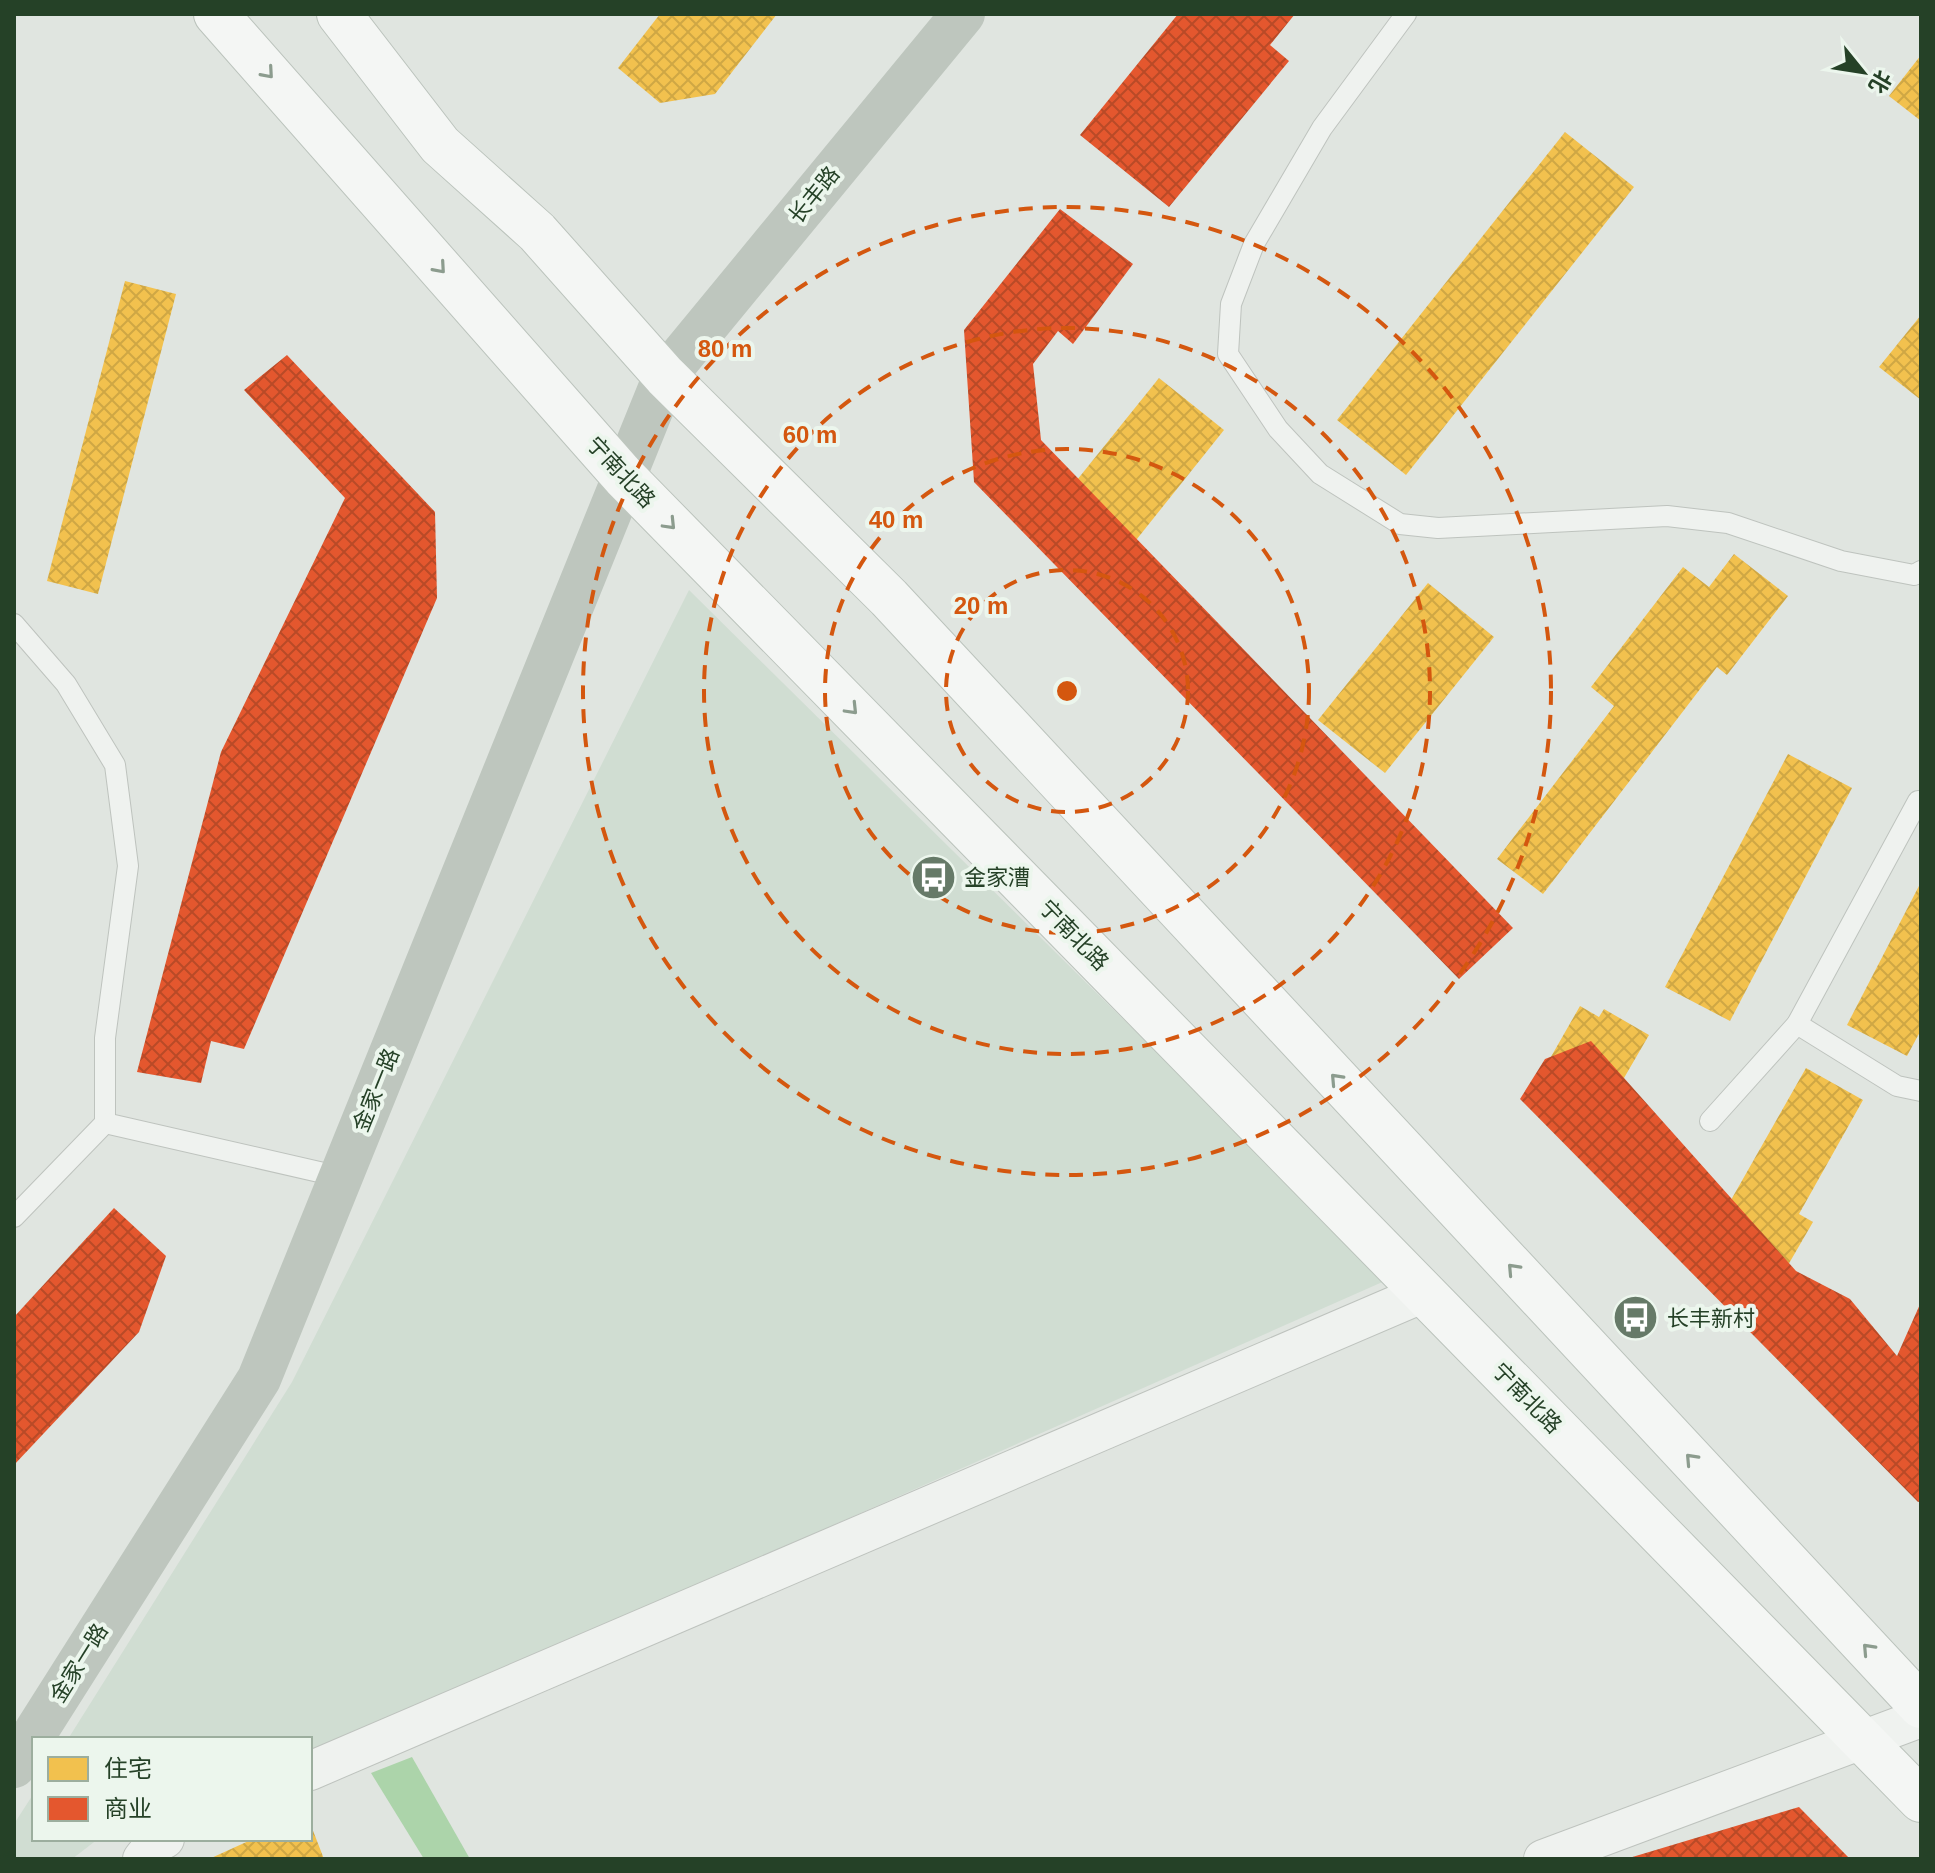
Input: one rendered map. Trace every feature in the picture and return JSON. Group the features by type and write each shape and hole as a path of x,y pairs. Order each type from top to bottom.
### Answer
{"main road":[{"name":"宁南北路","path":"216,14 624,477 1921,1800"},
{"path":"339,14 440,145 537,232 665,376 889,598 1921,1706"}],"street":[{"name":"长丰路","path":"665,376 963,14"},
{"name":"金家一路","path":"32,1737 259,1379 665,376"},
{"path":"312,1770 1424,1293"},
{"path":"1543,1859 1921,1718"},
{"name":"金家一路","path":"14,1766 32,1738"},
{"path":"142,1859 153,1845 161,1841"}],"lane":[{"path":"1406,14 1322,128 1254,244 1231,304 1228,354 1278,429 1320,474 1400,524 1438,528 1667,516 1728,523 1841,561 1914,575 1921,571"},
{"path":"14,624 66,684 115,765 128,866 105,1038 105,1123 14,1217"},
{"path":"1710,1121 1797,1024 1918,801"},
{"path":"1797,1024 1897,1086 1921,1091"},
{"path":"105,1123 341,1177"}],"shaded area":[{"path":"689,590 1387,1280 312,1754 312,1737 69,1737 292,1382"},
{"path":"412,1757 470,1859 424,1859 371,1773"},
{"path":"32,1796 32,1841 95,1841 72,1859 14,1859 14,1824"}],"building: 住宅":[{"path":"660,14 777,14 715,94 660,103 618,68"},
{"path":"1213,14 1226,14 1284,60 1170,202 1104,150"},
{"path":"1921,55 1921,121 1889,96"},
{"path":"1565,132 1634,187 1406,475 1337,420"},
{"path":"125,281 176,294 98,594 47,581"},
{"path":"1921,315 1921,400 1879,367"},
{"path":"1159,378 1224,430 1109,574 1044,521"},
{"path":"337,524 418,545 389,656 377,653 347,767 329,762 299,877 281,872 252,983 169,962 199,845 215,849 243,742 261,747 292,627 308,632"},
{"path":"1734,554 1788,596 1727,675 1717,667 1543,894 1497,859 1614,706 1591,687 1683,567 1709,587"},
{"path":"1428,583 1494,637 1385,773 1318,720"},
{"path":"1788,754 1852,788 1730,1021 1665,987"},
{"path":"1921,882 1921,1030 1907,1056 1847,1025"},
{"path":"1580,1006 1599,1017 1604,1009 1649,1035 1599,1121 1553,1094 1557,1086 1540,1076"},
{"path":"1806,1068 1863,1100 1799,1214 1813,1222 1773,1291 1702,1251"},
{"path":"112,1219 156,1260 44,1381 14,1353 14,1325"},
{"path":"1917,1327 1921,1329 1921,1441 1877,1423"},
{"path":"312,1828 324,1859 209,1859 249,1841 312,1841"}],"building: 商业":[{"path":"1178,14 1295,14 1270,45 1289,61 1169,207 1080,135"},
{"path":"1060,209 1133,264 1073,344 1058,331 1033,364 1041,440 1513,928 1459,979 974,482 964,330"},
{"path":"287,355 435,512 437,598 244,1049 211,1041 201,1083 137,1072 221,752 345,498 244,390"},
{"path":"1591,1041 1796,1271 1850,1299 1897,1356 1921,1302 1921,1501 1918,1502 1520,1099 1545,1059"},
{"path":"114,1208 166,1256 139,1332 14,1465 14,1317"},
{"path":"1799,1807 1850,1859 1629,1859 1629,1858"}],"place":[{"name":"金家漕","path":"933,877"},
{"name":"长丰新村","path":"1636,1318"}]}
